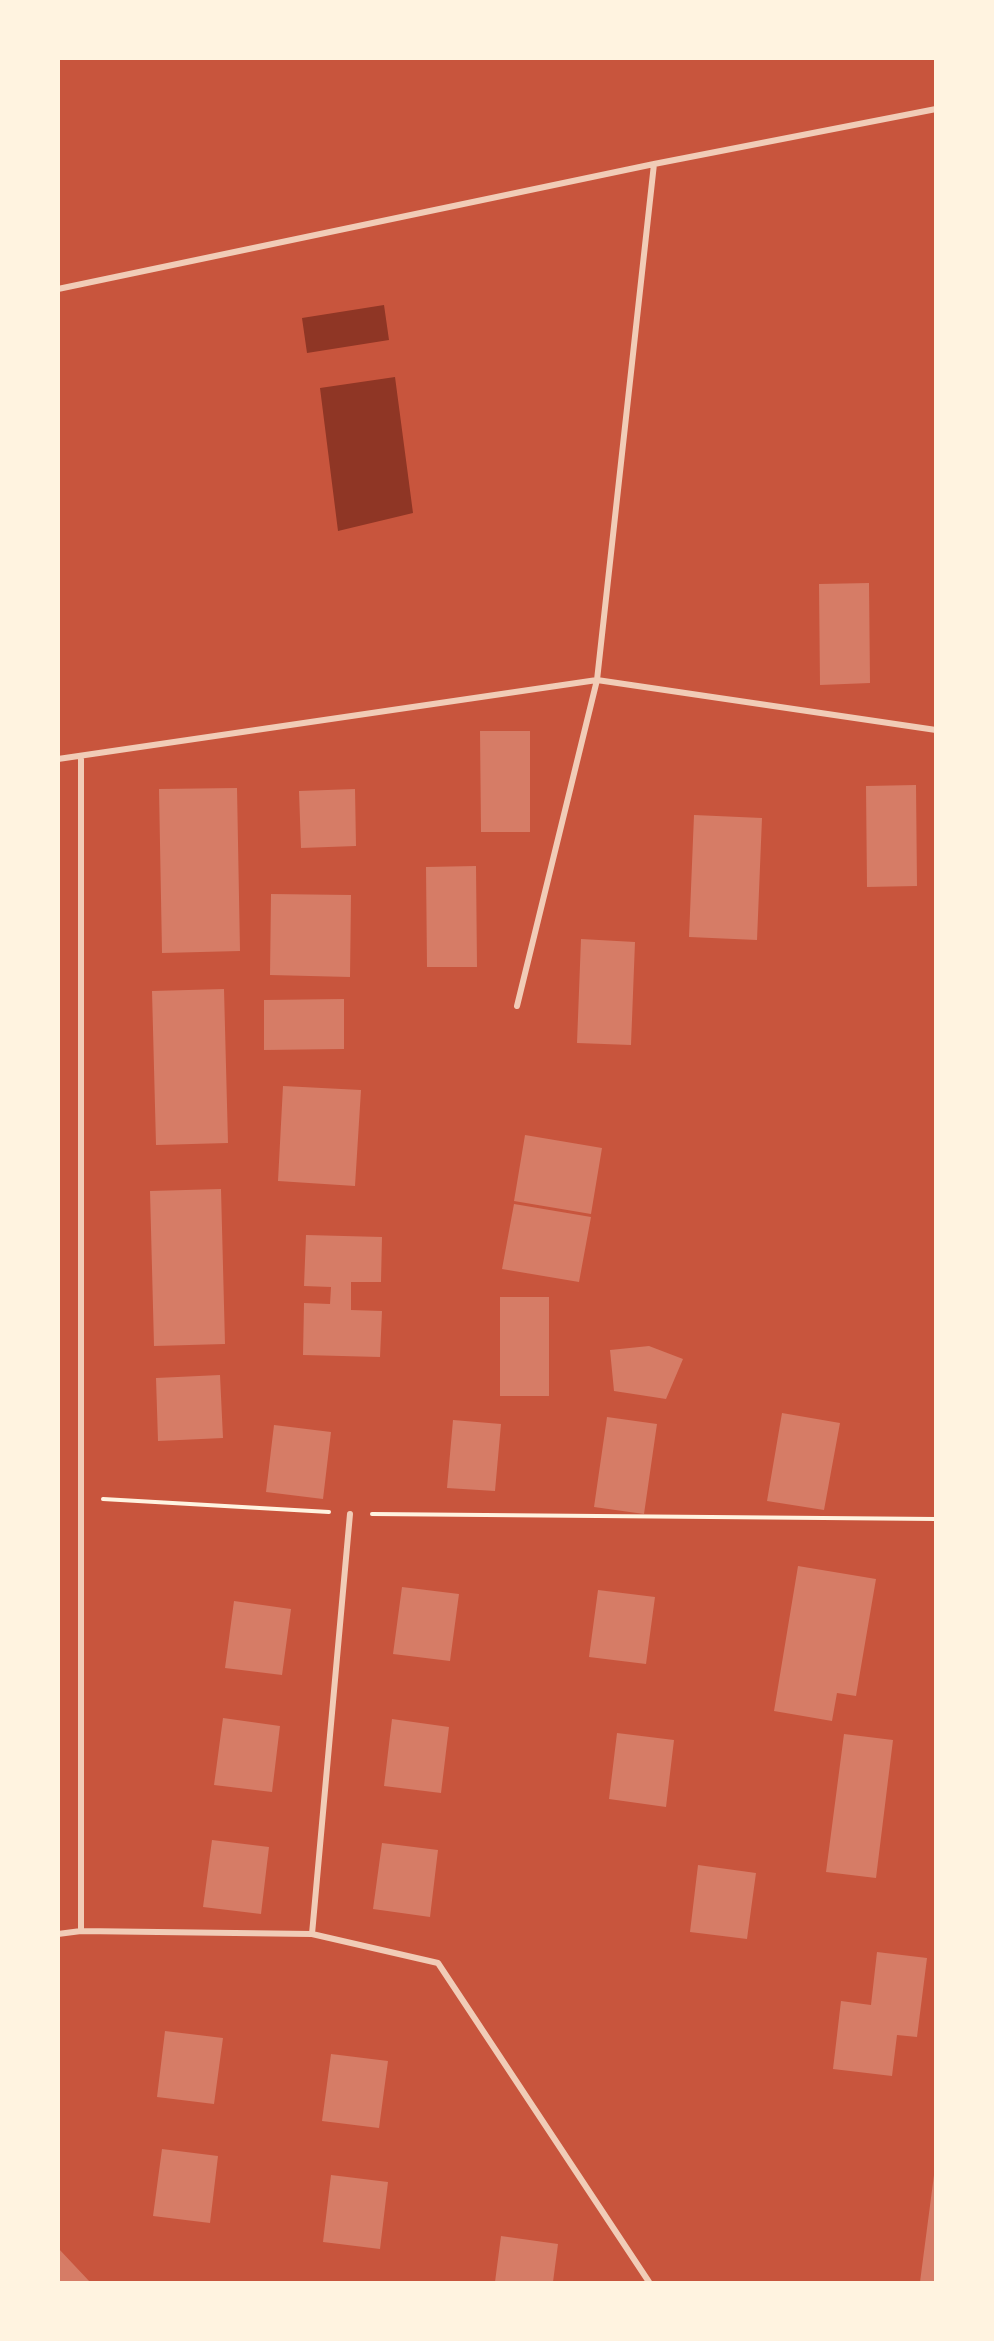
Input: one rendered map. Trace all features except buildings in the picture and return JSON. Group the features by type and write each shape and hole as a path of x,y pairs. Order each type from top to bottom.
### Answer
{"street":[{"path":"58,289 654,164 936,109"},
{"path":"518,1006 597,680 654,164"},
{"path":"58,759 597,680 936,730"},
{"path":"81,757 81,1931"},
{"path":"312,1934 350,1514"},
{"path":"58,1934 81,1931 312,1934 438,1963 649,2283"}],"path":[{"path":"81,1497 350,1514 936,1520"}],"shaded area":[{"path":"384,305 389,340 307,353 302,318"},
{"path":"395,377 413,513 338,531 320,388"}]}
